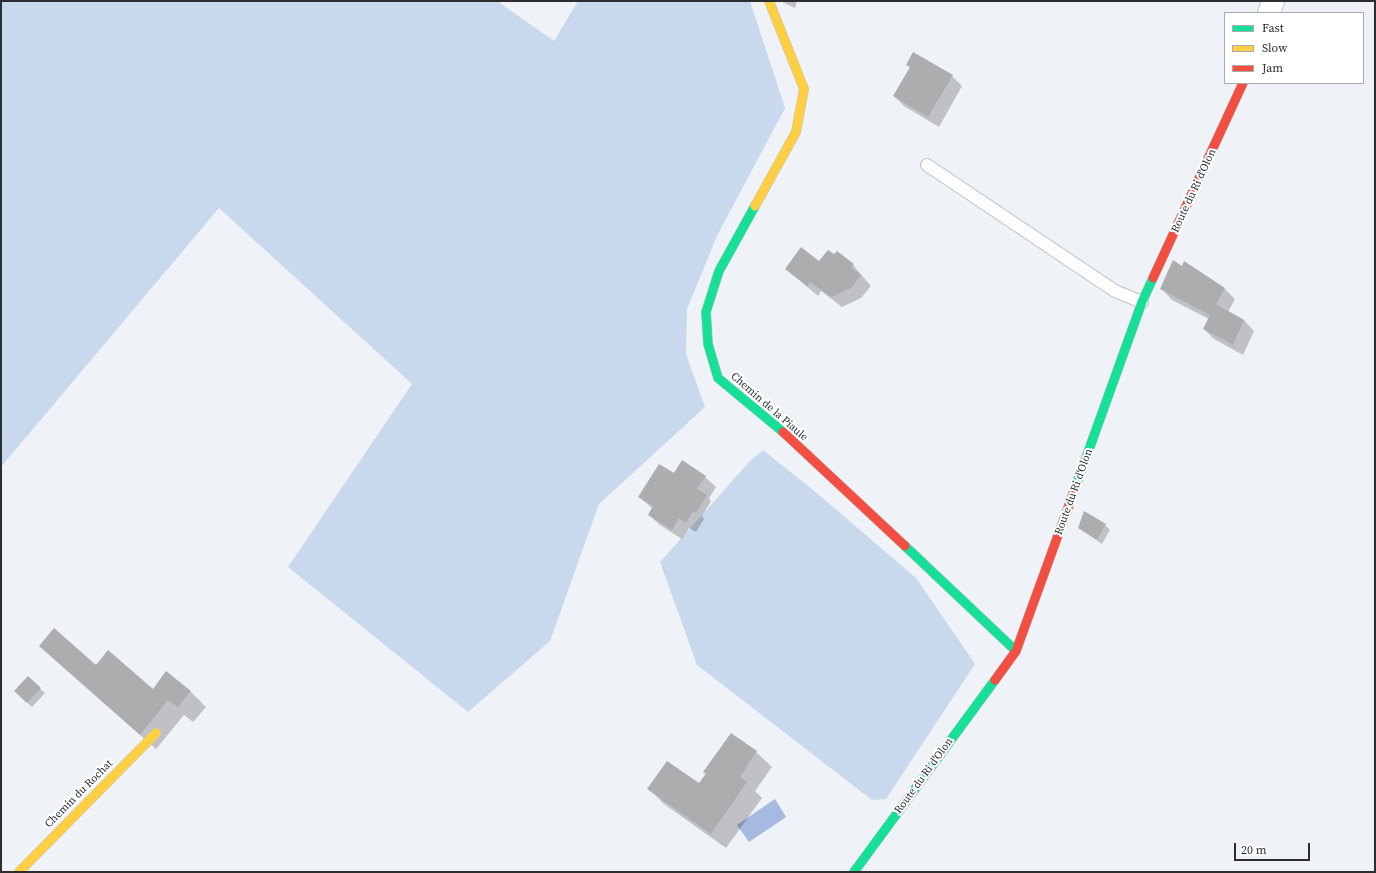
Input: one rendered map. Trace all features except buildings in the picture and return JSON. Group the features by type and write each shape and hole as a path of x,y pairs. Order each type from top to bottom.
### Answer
{"street":[{"name":"Chemin de la Piaule","path":"769,1 804,89 796,132 719,272 706,312 708,344 718,378 783,432 1016,651"},
{"path":"1269,12 1273,1"},
{"name":"Route du Ri d'Olon","path":"854,872 1016,651 1142,302 1243,84"},
{"name":"Chemin du Rochat","path":"19,872 156,733"}],"lane":[{"path":"927,165 1115,291 1142,302"}],"shaded area":[{"path":"1,1 497,1 554,41 578,1 750,1 785,108 717,236 687,309 686,354 705,407 599,504 550,641 468,712 288,567 412,384 219,208 1,467"},
{"path":"763,450 818,494 916,578 975,664 886,799 872,800 697,665 660,562 751,460"}],"water":[{"path":"775,799 786,817 749,842 737,825"}],"traffic: fast":[{"path":"755,206 719,271 706,312 708,344 718,378 783,432"},
{"path":"1073,494 1142,302 1153,278"},
{"path":"905,546 1016,651"},
{"path":"854,872 995,680"}],"traffic: slow":[{"path":"755,206 796,132 804,89 769,1"},
{"path":"19,872 156,733"}],"traffic: jam":[{"path":"1153,278 1243,84"},
{"path":"783,432 905,546"},
{"path":"995,680 1016,651 1073,494"}]}
